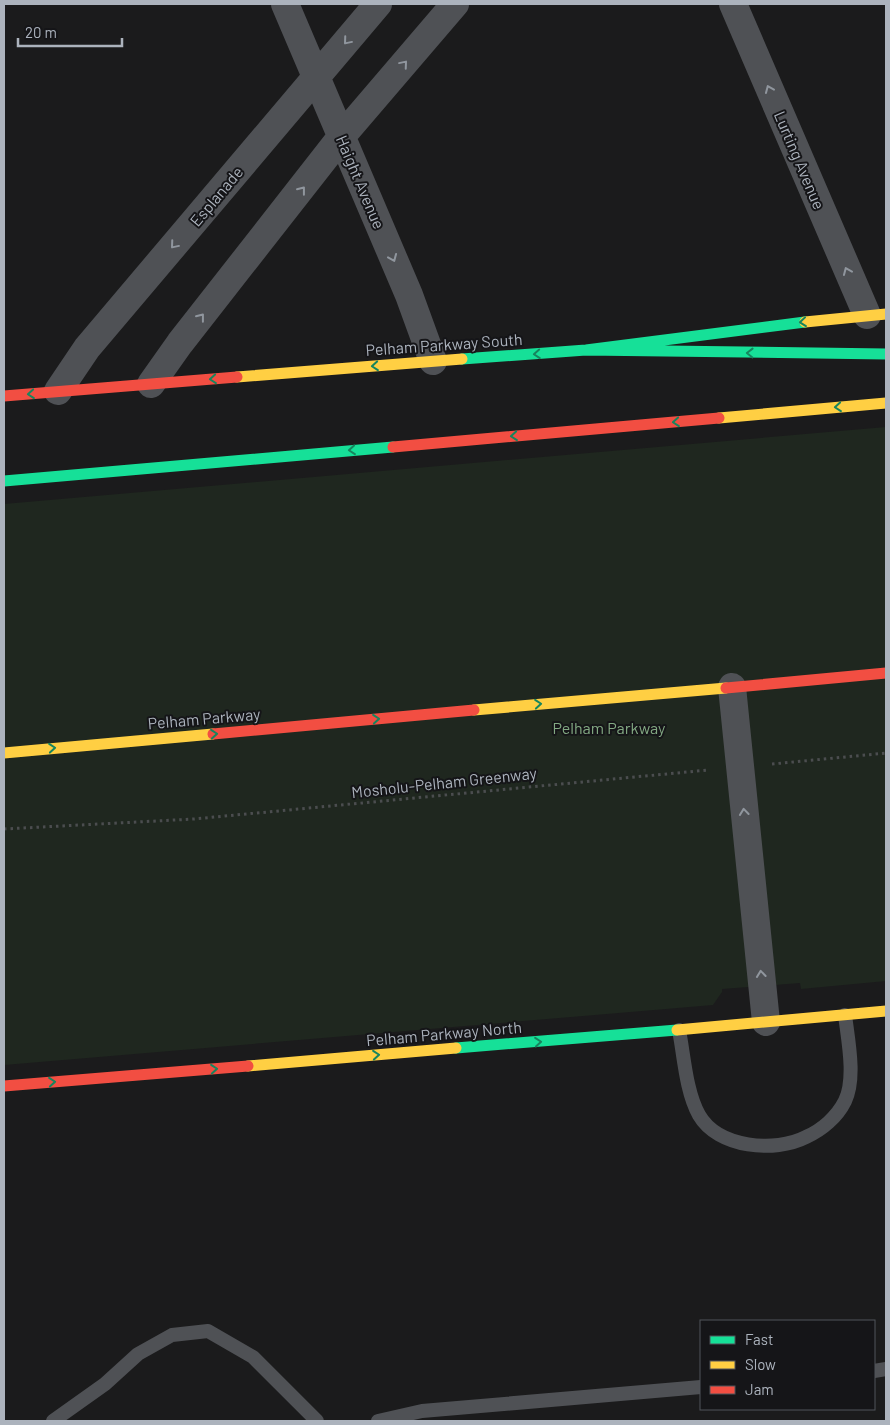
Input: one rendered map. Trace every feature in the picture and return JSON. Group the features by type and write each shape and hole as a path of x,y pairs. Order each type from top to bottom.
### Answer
{"main road":[{"name":"Pelham Parkway South","path":"4,395 586,350 751,328 876,315"},
{"path":"586,350 886,354"},
{"path":"4,481 886,403"},
{"name":"Pelham Parkway","path":"4,753 886,673"},
{"name":"Pelham Parkway North","path":"4,1086 886,1011"}],"street":[{"name":"Haight Avenue","path":"285,4 409,295 433,361"},
{"name":"Esplanade","path":"58,391 86,348 378,4"},
{"path":"151,384 180,343 342,136 455,4"},
{"name":"Lurting Avenue","path":"733,4 876,315"},
{"path":"732,686 766,1022"}],"lane":[{"path":"679,1030 691,1095 699,1116 711,1130 727,1138 746,1145 762,1146 789,1143 806,1138 834,1117 845,1101 850,1082 846,1015"},
{"path":"54,1421 105,1384 138,1354 172,1335 208,1331 253,1357 317,1421"},
{"path":"378,1421 422,1411 700,1387"}],"path":[{"name":"Mosholu-Pelham Greenway","path":"4,828 194,819 886,753"}],"green space":[{"name":"Pelham Parkway","path":"886,427 886,981 801,989 800,983 722,989 713,1005 4,1065 4,504"}],"traffic: fast":[{"path":"462,359 586,350 805,322"},
{"path":"586,350 886,354"},
{"path":"4,481 393,447"},
{"path":"456,1048 677,1030"}],"traffic: slow":[{"path":"805,322 886,314"},
{"path":"237,377 462,359"},
{"path":"719,418 886,403"},
{"path":"474,710 726,688"},
{"path":"4,753 213,734"},
{"path":"677,1030 886,1011"},
{"path":"248,1066 456,1048"}],"traffic: jam":[{"path":"4,396 237,377"},
{"path":"393,447 719,418"},
{"path":"726,688 886,673"},
{"path":"213,734 474,710"},
{"path":"4,1086 248,1066"}]}
